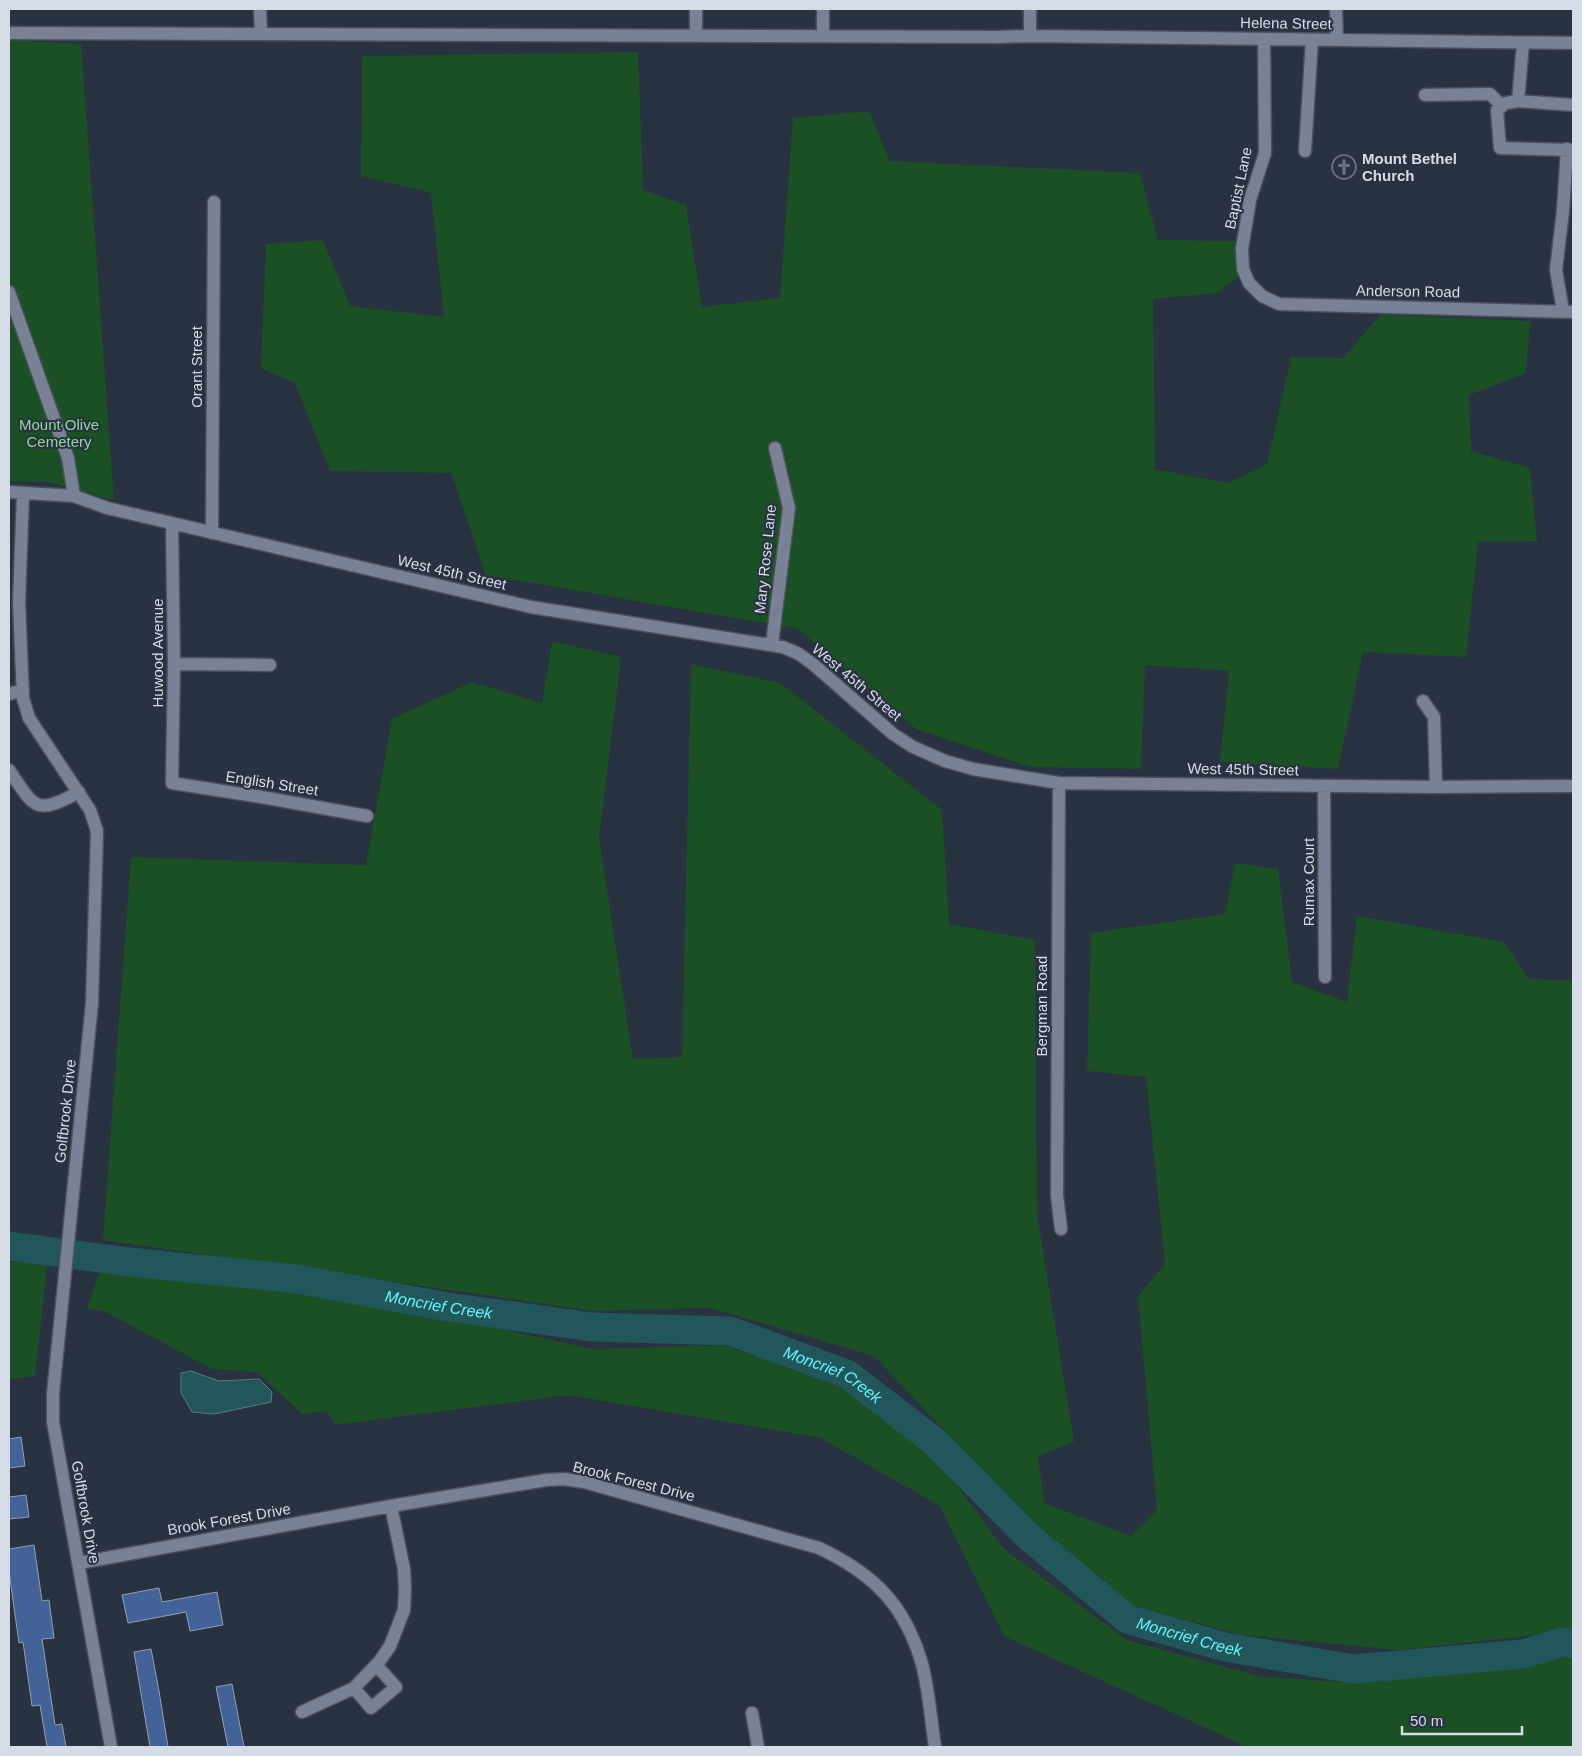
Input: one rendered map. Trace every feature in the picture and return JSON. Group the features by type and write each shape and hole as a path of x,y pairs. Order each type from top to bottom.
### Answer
{"street":[{"path":"260,9 261,33"},
{"path":"696,9 696,36"},
{"path":"823,9 823,36"},
{"path":"1030,9 1030,36"},
{"path":"1336,9 1337,40"},
{"name":"Helena Street","path":"9,32 997,38 1030,36 1573,43"},
{"name":"Baptist Lane","path":"1249,283 1243,269 1242,249 1250,200 1265,153 1264,39"},
{"path":"1305,151 1312,40"},
{"path":"1518,101 1523,42"},
{"path":"1425,95 1490,94 1502,106"},
{"path":"1568,311 1556,270 1570,149 1500,148 1497,110 1506,103 1518,101 1573,106"},
{"name":"Orant Street","path":"212,532 214,202"},
{"name":"Anderson Road","path":"1249,283 1262,296 1280,304 1568,311"},
{"path":"9,292 68,458 74,496"},
{"name":"Mary Rose Lane","path":"772,644 790,508 775,448"},
{"name":"West 45th Street","path":"9,492 74,496 107,508 531,607 772,644 799,654 893,734 913,747 945,761 973,770 1058,783 1436,787 1573,786"},
{"name":"Golfbrook Drive","path":"23,494 19,602 23,698 29,718 90,810 97,831 92,1004 53,1394 53,1422 111,1747"},
{"name":"Huwood Avenue","path":"172,523 174,664 172,784"},
{"path":"174,664 270,665"},
{"path":"9,694 23,690"},
{"path":"1423,701 1434,717 1436,787"},
{"path":"9,770 30,801 42,806 50,806 79,792"},
{"name":"Bergman Road","path":"1058,783 1056,1195 1061,1229"},
{"name":"English Street","path":"172,784 267,798 367,816"},
{"name":"Rumax Court","path":"1324,786 1325,977"},
{"name":"Brook Forest Drive","path":"79,1563 391,1506 546,1480 564,1479 584,1482 819,1548 842,1559 865,1574 880,1588 898,1610 912,1635 922,1666 935,1747"},
{"path":"302,1712 354,1688 376,1665 390,1646 404,1610 406,1590 404,1569 391,1506"},
{"path":"354,1688 371,1708 396,1688 376,1665"},
{"path":"752,1713 758,1747"}],"green space":[{"name":"Mount Olive Cemetery","path":"9,40 81,44 114,500 49,482 9,481"},
{"path":"638,52 643,190 686,205 702,307 780,298 793,118 869,111 890,161 1140,173 1158,240 1240,241 1240,276 1217,293 1153,299 1155,469 1228,483 1267,464 1291,357 1343,358 1380,315 1530,321 1526,373 1469,395 1471,451 1530,468 1537,541 1478,542 1466,657 1363,652 1338,769 1220,762 1229,671 1145,665 1141,769 1030,767 916,729 798,629 486,575 451,473 330,471 295,383 261,368 266,244 323,240 350,306 444,317 431,193 361,176 362,56"},
{"path":"552,641 621,657 599,838 633,1059 682,1057 691,664 780,683 942,810 949,924 1035,940 1037,1214 1074,1442 1038,1456 1044,1503 1131,1536 1157,1510 1138,1296 1165,1264 1146,1077 1087,1071 1091,933 1225,914 1235,863 1278,869 1292,982 1347,1002 1357,916 1505,942 1528,979 1573,980 1573,1631 1399,1650 1241,1635 1127,1604 1018,1509 874,1356 711,1308 594,1311 103,1240 131,857 366,865 392,719 472,682 542,703"},
{"path":"9,1261 47,1265 35,1376 9,1379"},
{"path":"101,1268 294,1284 593,1349 723,1345 844,1386 944,1468 1004,1549 1127,1640 1262,1677 1361,1683 1573,1656 1573,1747 1243,1747 1239,1743 1004,1636 940,1506 821,1438 569,1395 336,1425 326,1411 302,1414 257,1372 212,1369 104,1311 87,1309"}],"shaded area":[{"path":"191,1371 219,1381 259,1379 272,1392 271,1402 214,1414 192,1412 181,1393 181,1373"}],"building":[{"path":"21,1437 25,1466 9,1468 9,1439"},
{"path":"26,1495 29,1517 9,1519 9,1497"},
{"path":"34,1545 42,1601 49,1600 54,1638 42,1639 55,1725 62,1724 66,1747 47,1747 40,1705 32,1706 23,1642 19,1643 9,1572 9,1549"},
{"path":"159,1588 162,1602 217,1592 223,1625 190,1631 186,1612 128,1623 122,1595"},
{"path":"151,1649 168,1747 150,1747 134,1652"},
{"path":"232,1684 244,1747 228,1747 216,1687"}],"waterway":[{"name":"Moncrief Creek","path":"9,1246 130,1262 297,1279 442,1306 592,1327 730,1331 847,1374 935,1442 1028,1536 1127,1619 1225,1647 1354,1669 1523,1654 1563,1642 1573,1644"}],"place":[{"name":"Mount Bethel Church","path":"1344,167"}]}
